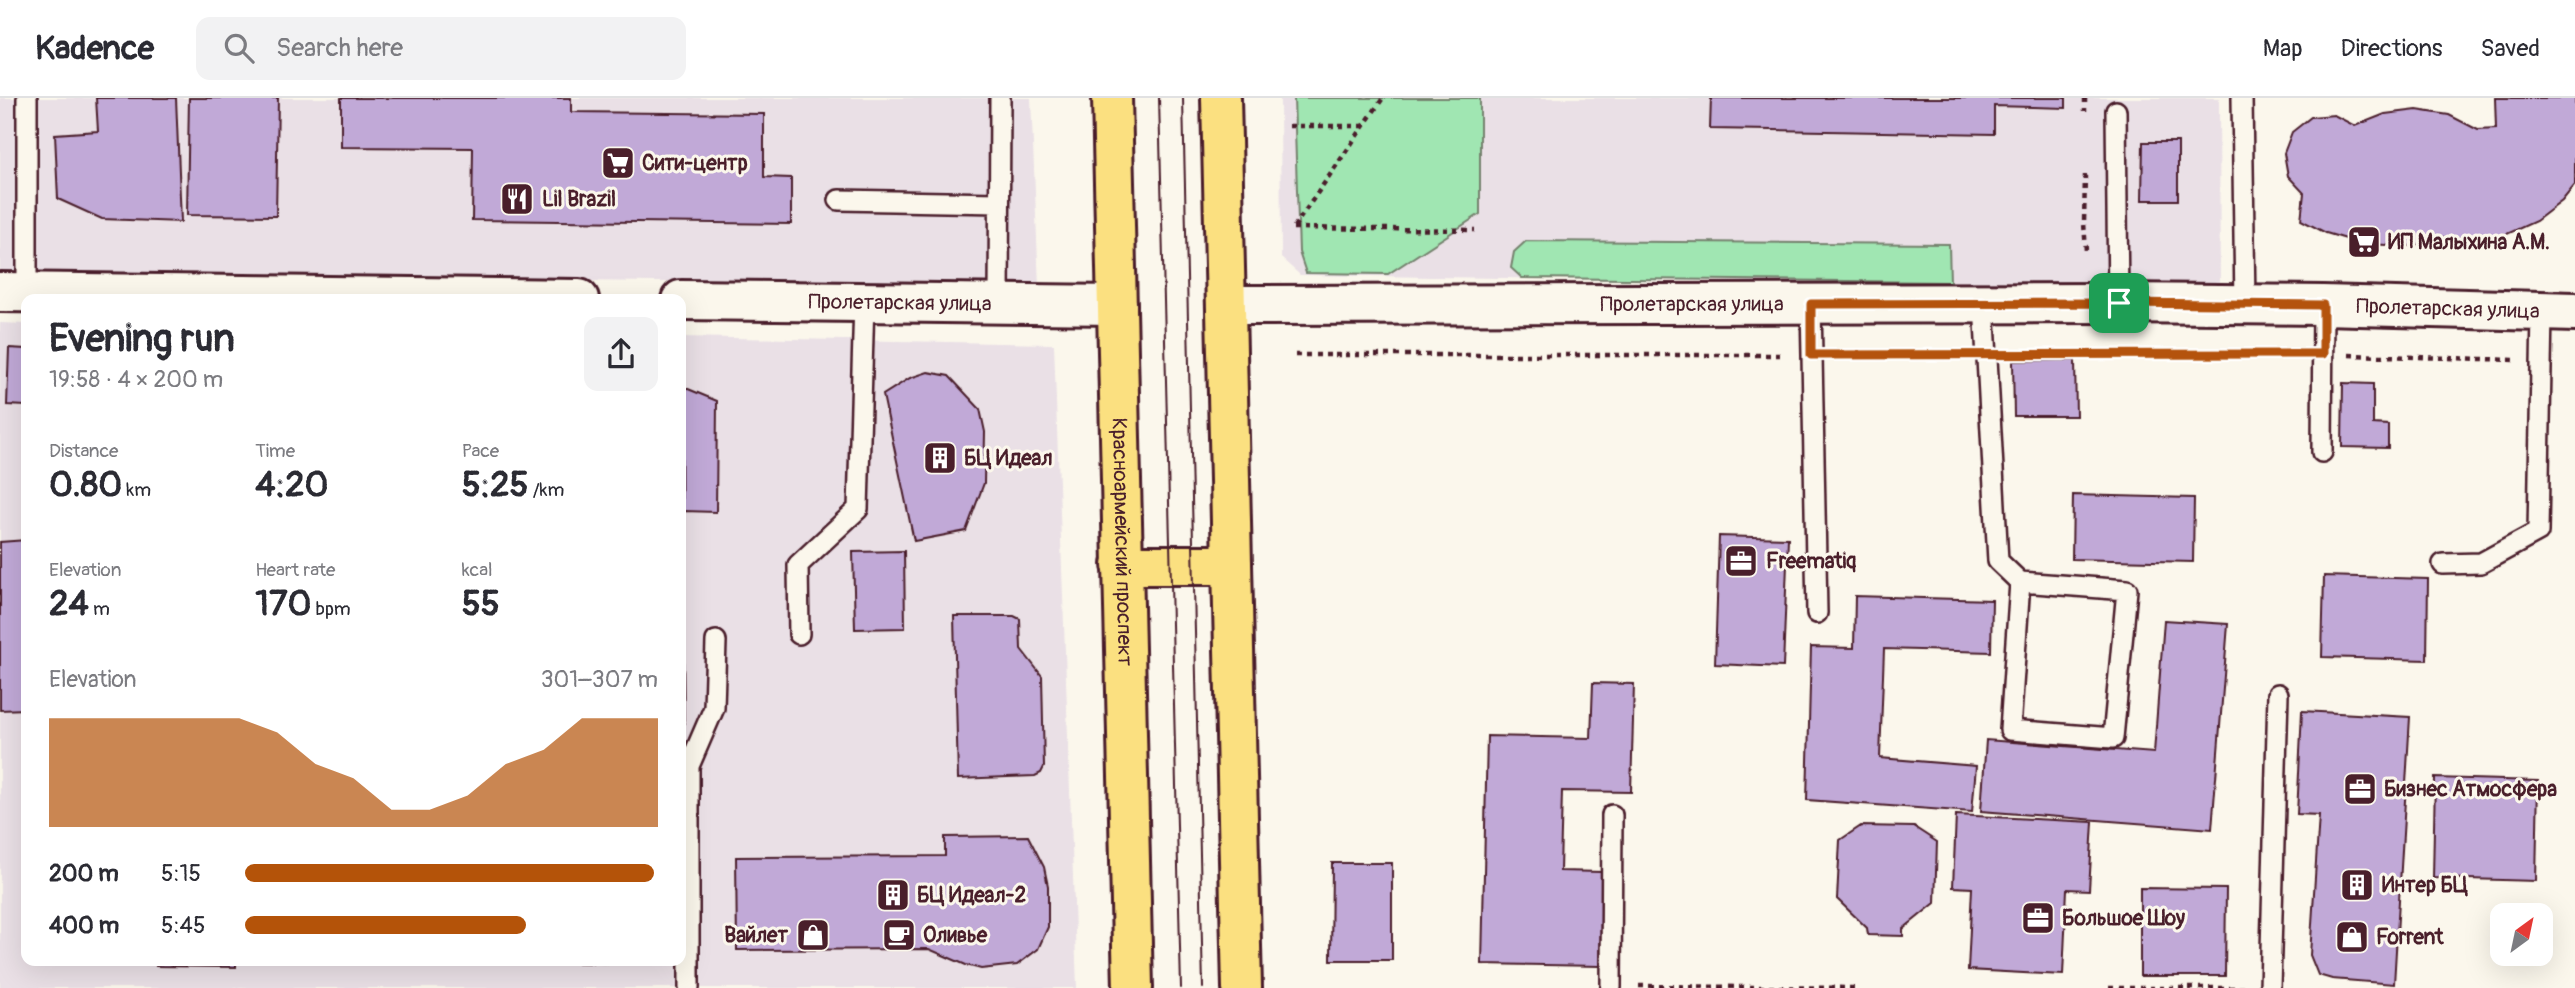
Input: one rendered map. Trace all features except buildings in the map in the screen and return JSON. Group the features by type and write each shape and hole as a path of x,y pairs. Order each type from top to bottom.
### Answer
{"main road":[{"name":"Красноармейский проспект","path":"1112,98 1133,988"},
{"path":"1221,98 1228,305 1242,988"},
{"path":"1122,565 1232,565"}],"street":[{"path":"13,292 175,294"},
{"name":"Пролетарская улица","path":"686,300 1117,305"},
{"name":"Пролетарская улица","path":"1228,305 2119,303 2323,305 2558,312"}],"lane":[{"path":"13,292 27,98"},
{"path":"999,304 1000,98"},
{"path":"2242,98 2245,305"},
{"path":"2116,111 2119,303"},
{"path":"839,200 999,203"},
{"path":"799,634 798,565 858,509 864,302"},
{"path":"1984,303 1998,561 2020,582 2127,590 2113,738 2010,730 2020,582"},
{"path":"1811,304 1817,613"},
{"path":"2322,452 2323,305"},
{"path":"2442,564 2481,563 2538,532 2541,361 2558,312"},
{"path":"689,988 690,766 715,708 716,641"},
{"path":"2270,988 2278,694"},
{"path":"1611,987 1612,816"}],"path":[{"path":"1383,98 1293,228 1475,230"},
{"path":"1289,126 1364,127"},
{"path":"2084,223 2085,172"},
{"path":"1295,355 2323,354 2541,361"},
{"path":"1611,987 1855,988"},
{"path":"2109,988 2270,988"}],"shaded area":[{"path":"0,98 1031,98 1039,286 0,275"},
{"path":"1280,98 2219,98 2220,289 1300,275 1281,258"},
{"path":"0,323 21,324 21,966 686,966 686,337 1054,344 1077,988 0,988"}],"green space":[{"path":"1294,98 1480,98 1480,214 1388,274 1306,273 1299,252"},
{"path":"1526,241 1949,244 1950,282 1522,278 1511,268 1514,252"}],"tram line":[{"path":"1159,98 1181,988"},
{"path":"1183,98 1203,988"}],"place":[{"name":"Сити-центр","path":"618,163"},
{"name":"Lil Brazil","path":"517,199"},
{"name":"ИП Малыхина А.М.","path":"2364,242"},
{"name":"БЦ Идеал","path":"940,458"},
{"name":"Freematiq","path":"1741,561"},
{"name":"Бизнес Атмосфера","path":"2360,789"},
{"name":"Интер БЦ","path":"2357,885"},
{"name":"БЦ Идеал-2","path":"893,895"},
{"name":"Большое Шоу","path":"2038,918"},
{"name":"Вайлет","path":"813,935"},
{"name":"Оливье","path":"899,935"},
{"name":"Forrent","path":"2352,937"}],"route":[{"path":"2119,303 2323,305 2323,354 1811,355 1811,304 2119,303"}]}
